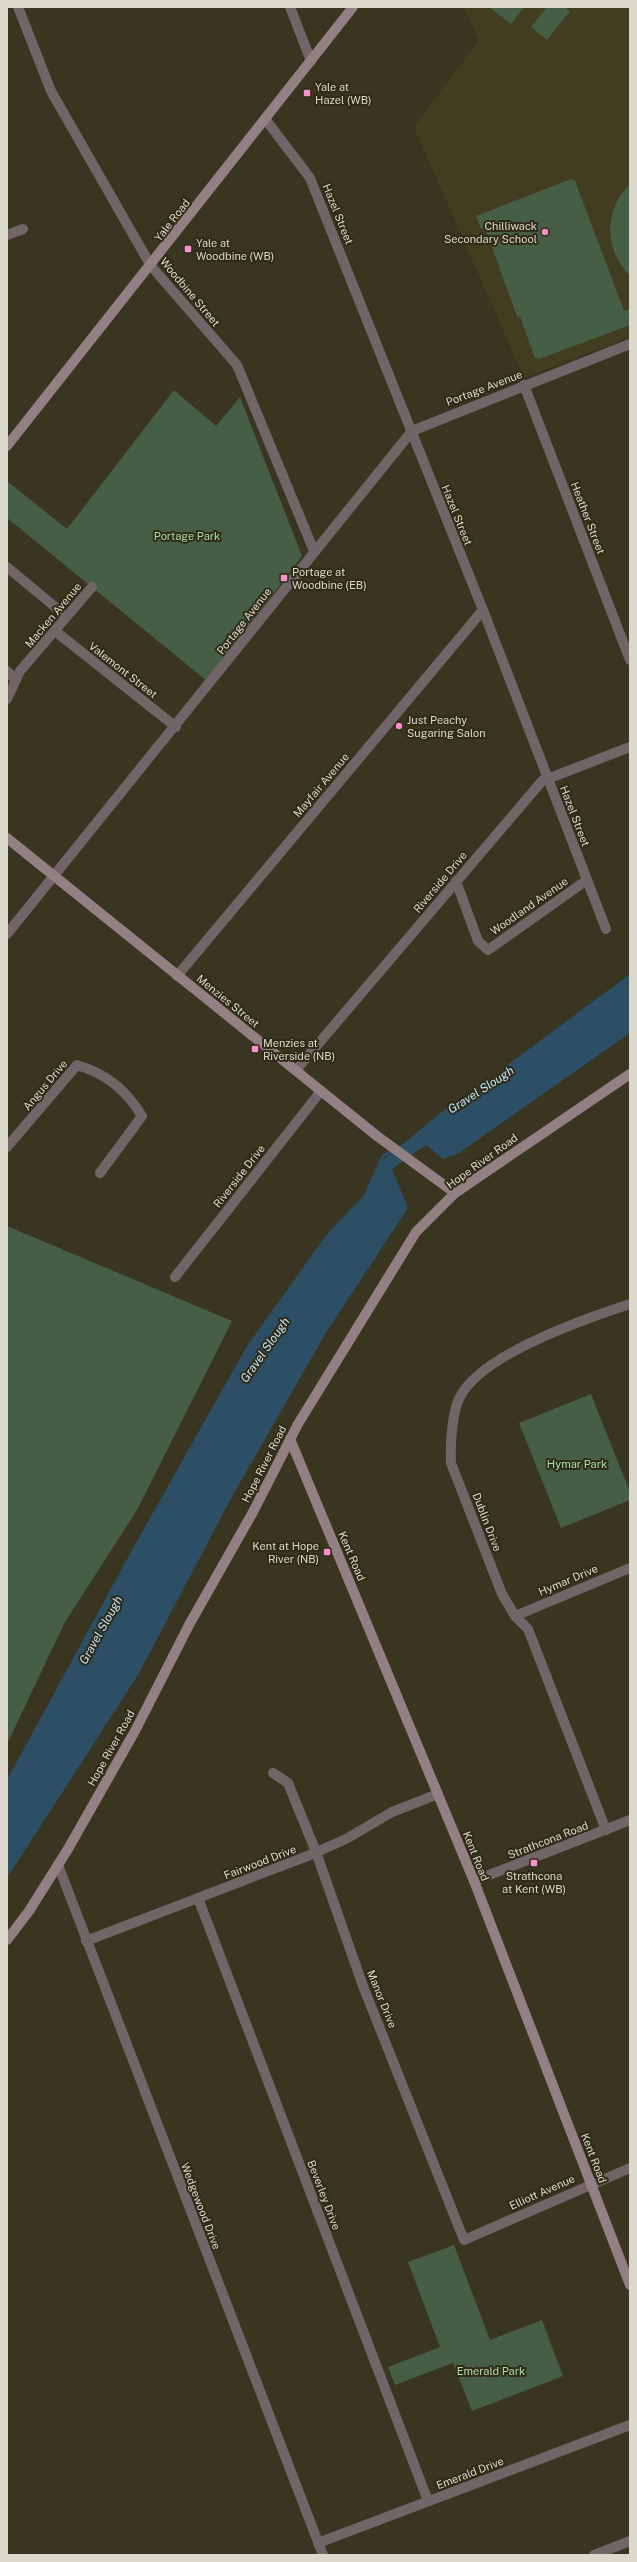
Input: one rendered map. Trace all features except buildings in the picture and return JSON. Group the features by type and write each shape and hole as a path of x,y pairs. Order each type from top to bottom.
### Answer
{"street":[{"name":"Woodbine Street","path":"18,7 51,91 151,266 237,365 314,551"},
{"path":"290,7 311,61"},
{"name":"Yale Road","path":"7,446 151,266 353,7"},
{"name":"Hazel Street","path":"266,120 310,178 483,610 606,929"},
{"path":"7,235 23,229"},
{"name":"Portage Avenue","path":"7,934 176,727 314,551 412,431 524,385 630,345"},
{"name":"Heather Street","path":"524,385 630,660"},
{"path":"7,567 66,616"},
{"name":"Macken Avenue","path":"7,699 15,679 66,616 92,587"},
{"name":"Mayfair Avenue","path":"177,976 483,610"},
{"name":"Valemont Street","path":"55,631 176,727"},
{"path":"7,671 15,679"},
{"name":"Riverside Drive","path":"296,1070 542,781 630,747"},
{"name":"Menzies Street","path":"7,838 377,1136 455,1193"},
{"name":"Woodland Avenue","path":"456,882 478,941 488,950 587,880"},
{"name":"Angus Drive","path":"7,1147 77,1065 97,1071 115,1083 130,1096 142,1116 100,1173"},
{"name":"Hope River Road","path":"7,1940 29,1911 58,1865 135,1731 189,1625 253,1512 290,1439 416,1232 455,1193 630,1074"},
{"name":"Riverside Drive","path":"175,1277 321,1090"},
{"name":"Dublin Drive","path":"606,1830 528,1630 515,1616 502,1594 451,1463 450,1444 459,1397 487,1367 534,1340 630,1304"},
{"name":"Kent Road","path":"290,1439 474,1881 630,2285"},
{"name":"Hymar Drive","path":"515,1616 576,1588 630,1568"},
{"name":"Manor Drive","path":"273,1774 288,1783 316,1852 363,1986 464,2240"},
{"name":"Fairwood Drive","path":"86,1941 316,1852 346,1839 392,1812 438,1794"},
{"name":"Strathcona Road","path":"474,1881 630,1820"},
{"name":"Wedgewood Drive","path":"58,1865 323,2555"},
{"name":"Beverley Drive","path":"198,1898 428,2501"},
{"name":"Elliott Avenue","path":"464,2240 591,2183 630,2168"},
{"name":"Emerald Drive","path":"318,2542 630,2425"},
{"path":"594,2555 630,2541"}],"shaded area":[{"name":"Chilliwack Secondary School","path":"463,7 630,7 630,337 524,378 414,127 479,40"}],"green space":[{"path":"489,7 524,7 511,24"},
{"path":"547,7 565,7 570,11 547,40 531,27"},
{"path":"571,179 575,181 624,311 629,309 630,325 539,359 535,358 520,317 517,316 485,228 481,229 476,216"},
{"path":"630,184 630,276 621,265 615,254 611,242 610,230 611,218 615,206 621,195"},
{"name":"Portage Park","path":"174,390 216,426 240,397 302,556 207,681 7,518 7,481 67,529"},
{"path":"7,1226 232,1321 137,1510 65,1622 7,1744"},
{"name":"Hymar Park","path":"591,1394 630,1492 630,1500 561,1528 519,1423"},
{"name":"Emerald Park","path":"454,2245 490,2340 542,2320 563,2376 472,2411 453,2363 395,2385 388,2367 440,2347 408,2262"}],"water":[{"path":"630,974 630,1033 459,1153 443,1159 426,1145 392,1169 408,1208 327,1331 234,1493 138,1675 7,1878 7,1780 133,1548 247,1346 327,1234 368,1191 382,1161 449,1106 462,1110 509,1064"}],"waterway":[{"name":"Gravel Slough","path":"366,1194 383,1156 394,1150"}],"place":[{"name":"Yale at Hazel (WB)","path":"307,93"},
{"name":"Chilliwack Secondary School","path":"545,232"},
{"name":"Yale at Woodbine (WB)","path":"188,249"},
{"name":"Portage at Woodbine (EB)","path":"284,578"},
{"name":"Just Peachy Sugaring Salon","path":"399,726"},
{"name":"Menzies at Riverside (NB)","path":"255,1049"},
{"name":"Kent at Hope River (NB)","path":"327,1552"},
{"name":"Strathcona at Kent (WB)","path":"534,1863"}]}
